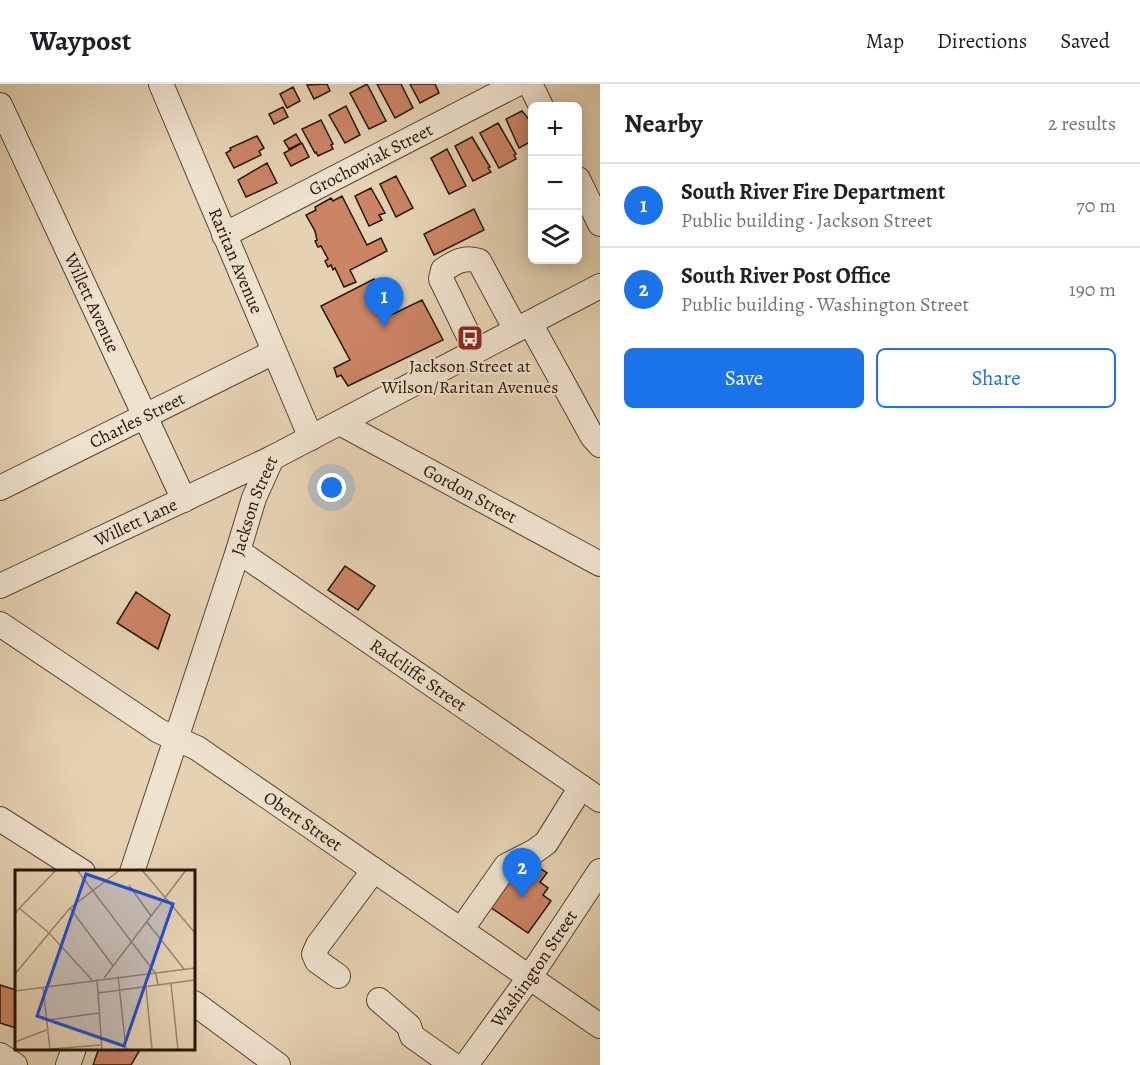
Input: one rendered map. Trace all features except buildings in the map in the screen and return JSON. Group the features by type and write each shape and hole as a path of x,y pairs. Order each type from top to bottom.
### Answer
{"street":[{"name":"Raritan Avenue","path":"161,84 311,438"},
{"name":"Grochowiak Street","path":"224,235 517,84"},
{"path":"530,84 540,102"},
{"name":"Willett Avenue","path":"0,105 184,500"},
{"path":"582,187 600,224"},
{"path":"476,351 441,279 443,270 460,259 479,261 600,446"},
{"name":"Jackson Street","path":"133,870 254,498 272,458 600,286"},
{"name":"Charles Street","path":"0,488 274,352"},
{"name":"Gordon Street","path":"340,423 600,564"},
{"name":"Willett Lane","path":"0,586 272,458"},
{"name":"Radcliffe Street","path":"238,551 591,794"},
{"name":"Obert Street","path":"0,624 159,731 197,748 600,1026"},
{"path":"461,930 506,866 546,843 591,794"},
{"path":"0,819 80,870"},
{"path":"338,976 317,961 314,954 318,945 374,870"},
{"name":"Washington Street","path":"466,1065 529,978 600,871"},
{"path":"379,1000 409,1026 412,1036 453,1065"},
{"path":"195,1004 278,1065"},
{"path":"68,1065 73,1050"},
{"path":"0,1055 15,1065"}],"place":[{"name":"South River Fire Department","path":"384,327"},
{"name":"Jackson Street at Wilson/Raritan Avenues","path":"470,338"},
{"name":"South River Post Office","path":"522,898"}]}
